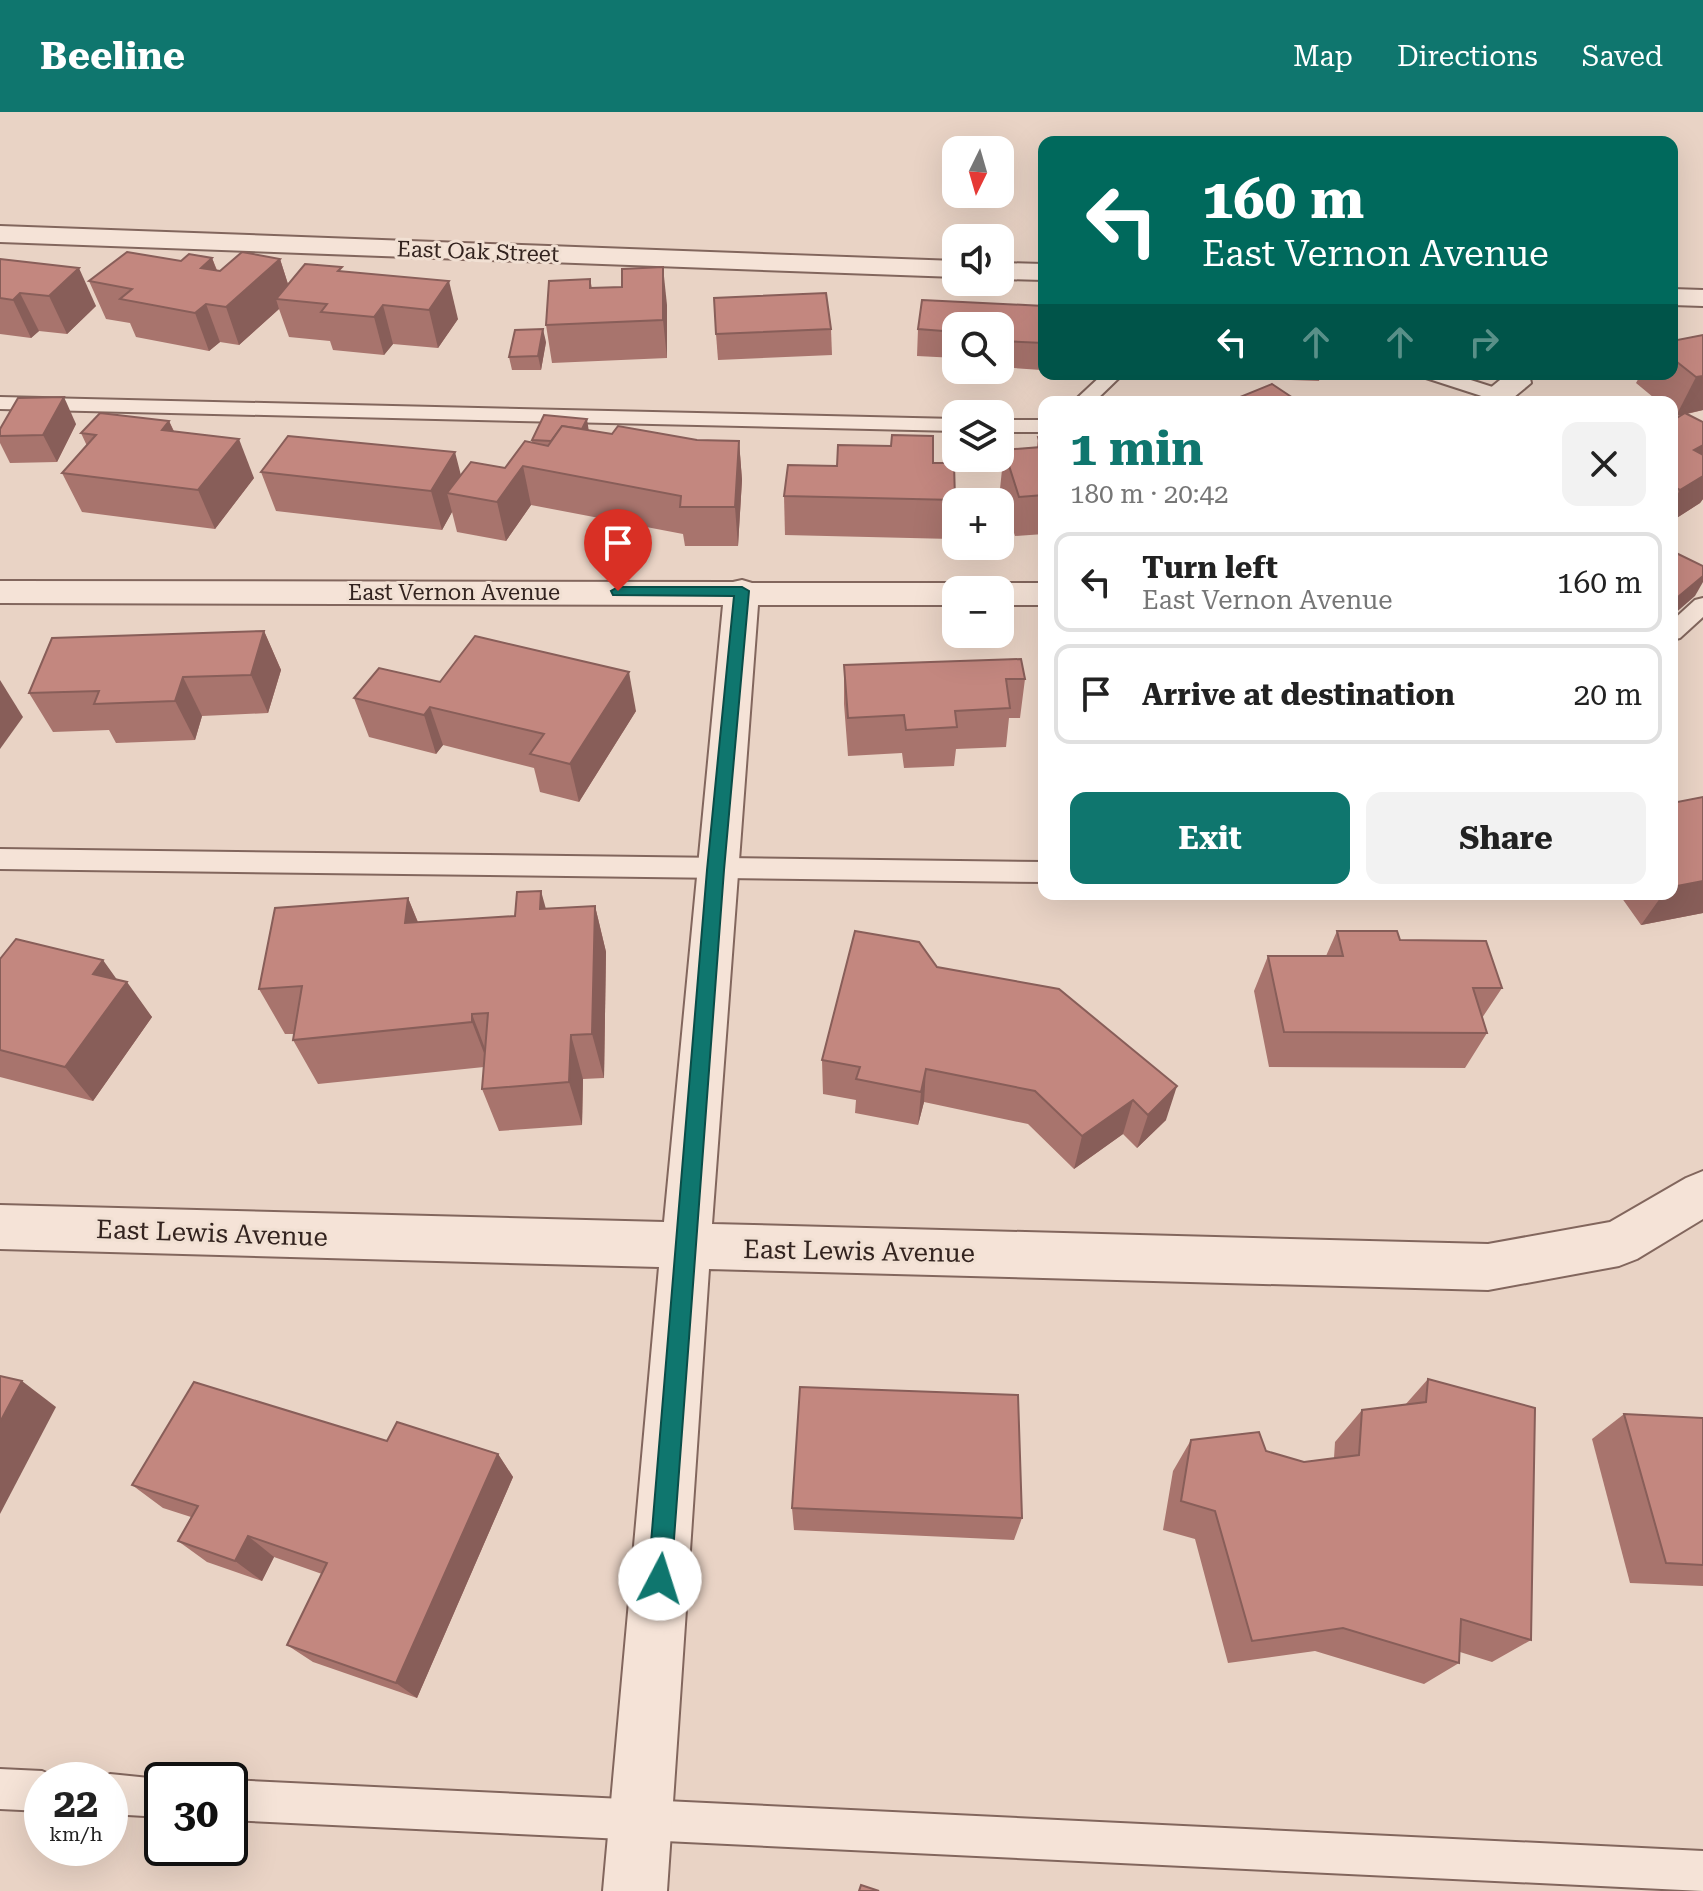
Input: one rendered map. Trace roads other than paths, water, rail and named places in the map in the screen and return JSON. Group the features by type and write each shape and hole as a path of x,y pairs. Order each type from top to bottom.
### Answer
{"street":[{"name":"East Oak Street","path":"0,234 942,268"},
{"path":"1014,271 1038,272"},
{"path":"1678,297 1703,298"},
{"path":"635,1891 716,870 742,591"},
{"name":"East Vernon Avenue","path":"0,592 742,591 942,594"},
{"path":"1014,594 1038,594"},
{"name":"East Lewis Avenue","path":"0,1227 1488,1267 1619,1243 1703,1193"}],"lane":[{"path":"1090,396 1107,380"},
{"path":"1458,380 1500,390"},
{"path":"0,403 942,425"},
{"path":"1014,426 1038,426"},
{"path":"1678,628 1703,605"},
{"path":"0,859 1038,872"},
{"path":"0,1789 24,1790"},
{"path":"248,1801 1703,1871"}]}
